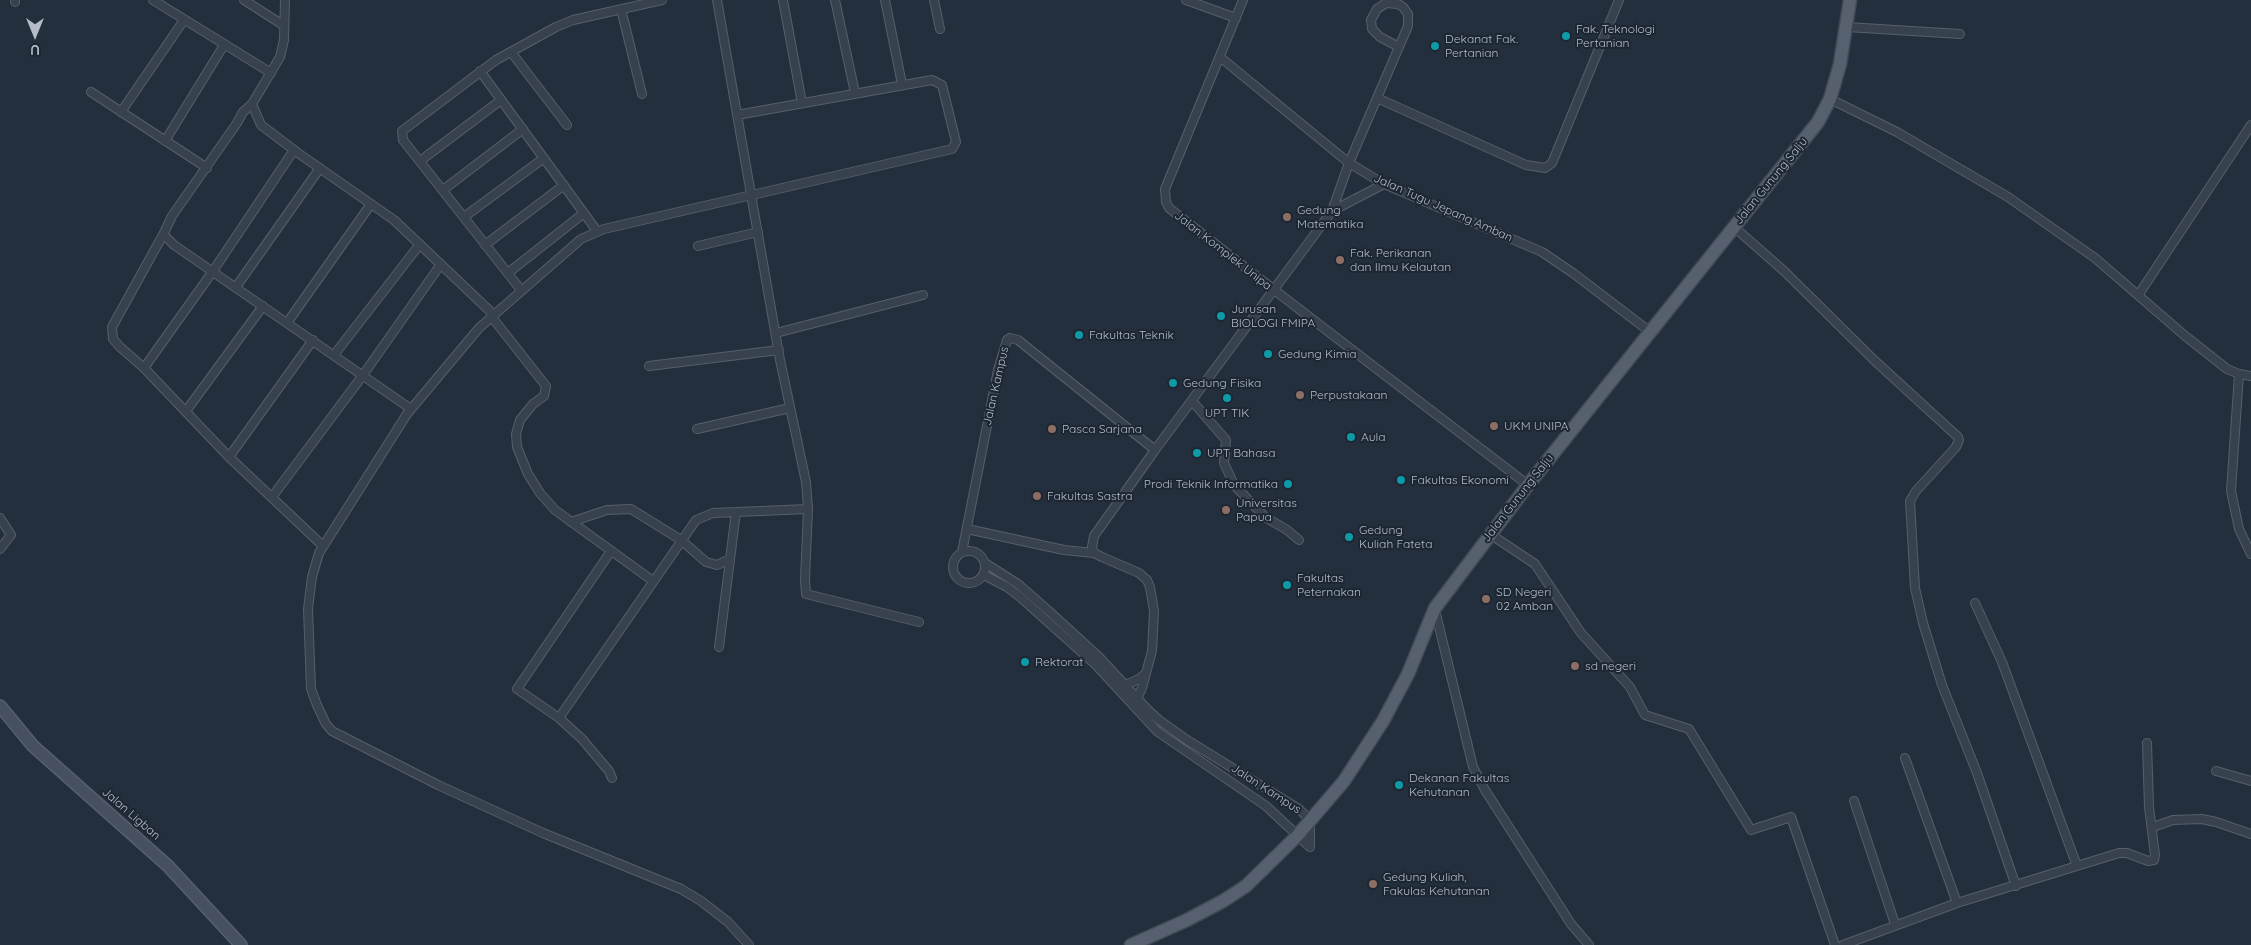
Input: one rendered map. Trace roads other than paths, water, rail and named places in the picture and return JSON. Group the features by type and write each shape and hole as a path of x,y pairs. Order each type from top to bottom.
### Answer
{"main road":[{"name":"Jalan Gunung Salju","path":"1131,945 1223,901 1246,886 1297,836 1344,781 1382,722 1408,674 1435,608 1490,534 1649,331 1806,140 1830,99 1840,64 1850,0"},
{"name":"Jalan Ligban","path":"0,706 33,746 168,866 241,945"}],"street":[{"path":"153,0 271,72"},
{"path":"244,0 283,25"},
{"path":"285,0 284,40 280,57 252,104 243,112 207,168 172,216 112,327 112,335 116,343 144,368 229,458 323,546"},
{"path":"521,290 420,161 402,136 402,131 480,72 556,27 573,20 662,0"},
{"path":"717,0 779,350 806,482 808,509 806,594 919,622"},
{"path":"783,0 802,103"},
{"path":"835,0 855,93"},
{"path":"885,0 902,84"},
{"path":"934,0 940,29"},
{"path":"1186,0 1236,18"},
{"name":"Jalan Komplek Unipa","path":"1244,0 1165,189 1164,196 1170,208 1273,290 1528,485"},
{"path":"1377,98 1526,165 1538,168 1549,166 1556,154 1619,0"},
{"path":"1094,553 1092,547 1094,536 1155,450 1332,211 1348,162 1377,98 1399,47 1408,26 1408,14 1401,5 1386,3 1376,9 1371,20 1372,29 1380,37 1399,47"},
{"path":"622,9 642,94"},
{"path":"121,112 184,20"},
{"path":"1847,26 1960,34"},
{"path":"165,141 224,45"},
{"path":"511,52 567,125"},
{"name":"Jalan Tugu Jepang Amban","path":"1220,57 1348,162 1384,184 1542,252 1573,273 1649,331"},
{"path":"480,72 597,231"},
{"path":"737,115 932,80 942,85 956,142 952,149 597,231 581,239 492,315 440,373 411,409 323,546 315,564 308,609 310,678 317,705 326,724 332,731 438,785 552,836 681,889 701,901 728,922 749,945"},
{"path":"91,92 207,168"},
{"path":"1830,99 1897,132 2008,197 2094,258 2184,335 2228,369 2239,374 2251,376"},
{"path":"420,161 501,100"},
{"path":"252,104 261,125 394,220 492,315 546,386 544,396 533,404 520,420 516,434 517,447 528,474 540,493 555,510 653,580"},
{"path":"2138,294 2251,125"},
{"path":"442,190 523,129"},
{"path":"144,368 213,272 294,150"},
{"path":"464,217 544,158"},
{"path":"236,287 320,168"},
{"path":"1332,211 1384,184"},
{"path":"486,245 564,185"},
{"path":"288,323 370,204"},
{"path":"508,273 584,213"},
{"path":"1734,227 1784,271 1875,360 1958,437 1959,440 1956,447 1916,491 1910,502 1915,588 1923,623 1942,685 1977,773 2016,886"},
{"path":"698,246 758,232"},
{"path":"164,233 174,245 411,409"},
{"path":"334,355 420,244"},
{"path":"272,497 363,375 441,264"},
{"path":"776,333 923,296"},
{"path":"186,412 263,306"},
{"name":"Jalan Kampus","path":"1121,686 1007,587 984,575 971,583 964,582 957,578 953,566 956,558 962,552 998,370 1004,346 1010,338 1018,340 1155,450"},
{"path":"229,458 313,340"},
{"path":"649,366 779,350"},
{"path":"2239,374 2231,491 2239,529 2251,554"},
{"path":"1192,401 1226,440 1224,463 1234,485 1265,517 1287,530 1299,540"},
{"path":"697,429 790,408"},
{"path":"571,522 607,510 631,509 681,540 711,564 721,564 730,559"},
{"path":"558,718 696,520 713,513 808,509"},
{"path":"720,647 736,512"},
{"path":"0,518 11,534 0,549"},
{"path":"967,529 1064,550 1094,553 1139,573 1147,580 1150,587 1154,624 1152,651 1136,702"},
{"path":"1490,534 1535,564 1580,633 1630,687 1645,715 1689,729 1750,830 1791,817 1835,945"},
{"path":"612,551 517,689 558,718 582,739 609,771 612,778"},
{"name":"Jalan Kampus","path":"962,552 976,552 985,562 1018,584 1086,645 1136,702 1166,725 1288,801 1310,820"},
{"path":"984,575 985,562"},
{"path":"1027,604 1032,597"},
{"path":"1974,603 2002,662 2077,866"},
{"path":"1435,608 1473,767 1484,790 1572,924 1589,945"},
{"path":"1052,626 1059,620"},
{"path":"1080,651 1086,645"},
{"path":"1121,686 1139,679 1145,674"},
{"name":"Jalan Kampus","path":"1136,702 1145,720 1158,732 1266,806 1297,836"},
{"path":"1843,945 1896,924 1958,903 2123,853 2148,861 2154,860 2156,855 2149,799 2147,743"},
{"path":"1905,758 1958,903"},
{"path":"2216,771 2251,781"},
{"path":"1854,801 1896,924"},
{"path":"2153,826 2174,820 2202,819 2251,834"}],"place":[{"name":"Fak. Teknologi Pertanian","path":"1566,36"},
{"name":"Dekanat Fak. Pertanian","path":"1435,46"},
{"name":"Gedung Matematika","path":"1287,217"},
{"name":"Fak. Perikanan dan Ilmu Kelautan","path":"1340,260"},
{"name":"Jurusan BIOLOGI FMIPA","path":"1221,316"},
{"name":"Fakultas Teknik","path":"1079,335"},
{"name":"Gedung Kimia","path":"1268,354"},
{"name":"Gedung Fisika","path":"1173,383"},
{"name":"Perpustakaan","path":"1300,395"},
{"name":"UPT TIK","path":"1227,398"},
{"name":"UKM UNIPA","path":"1494,426"},
{"name":"Pasca Sarjana","path":"1052,429"},
{"name":"Aula","path":"1351,437"},
{"name":"UPT Bahasa","path":"1197,453"},
{"name":"Fakultas Ekonomi","path":"1401,480"},
{"name":"Prodi Teknik Informatika","path":"1288,484"},
{"name":"Fakultas Sastra","path":"1037,496"},
{"name":"Universitas Papua","path":"1226,510"},
{"name":"Gedung Kuliah Fateta","path":"1349,537"},
{"name":"Fakultas Peternakan","path":"1287,585"},
{"name":"SD Negeri 02 Amban","path":"1486,599"},
{"name":"Rektorat","path":"1025,662"},
{"name":"sd negeri","path":"1575,666"},
{"name":"Dekanan Fakultas Kehutanan","path":"1399,785"},
{"name":"Gedung Kuliah, Fakulas Kehutanan","path":"1373,884"}]}
